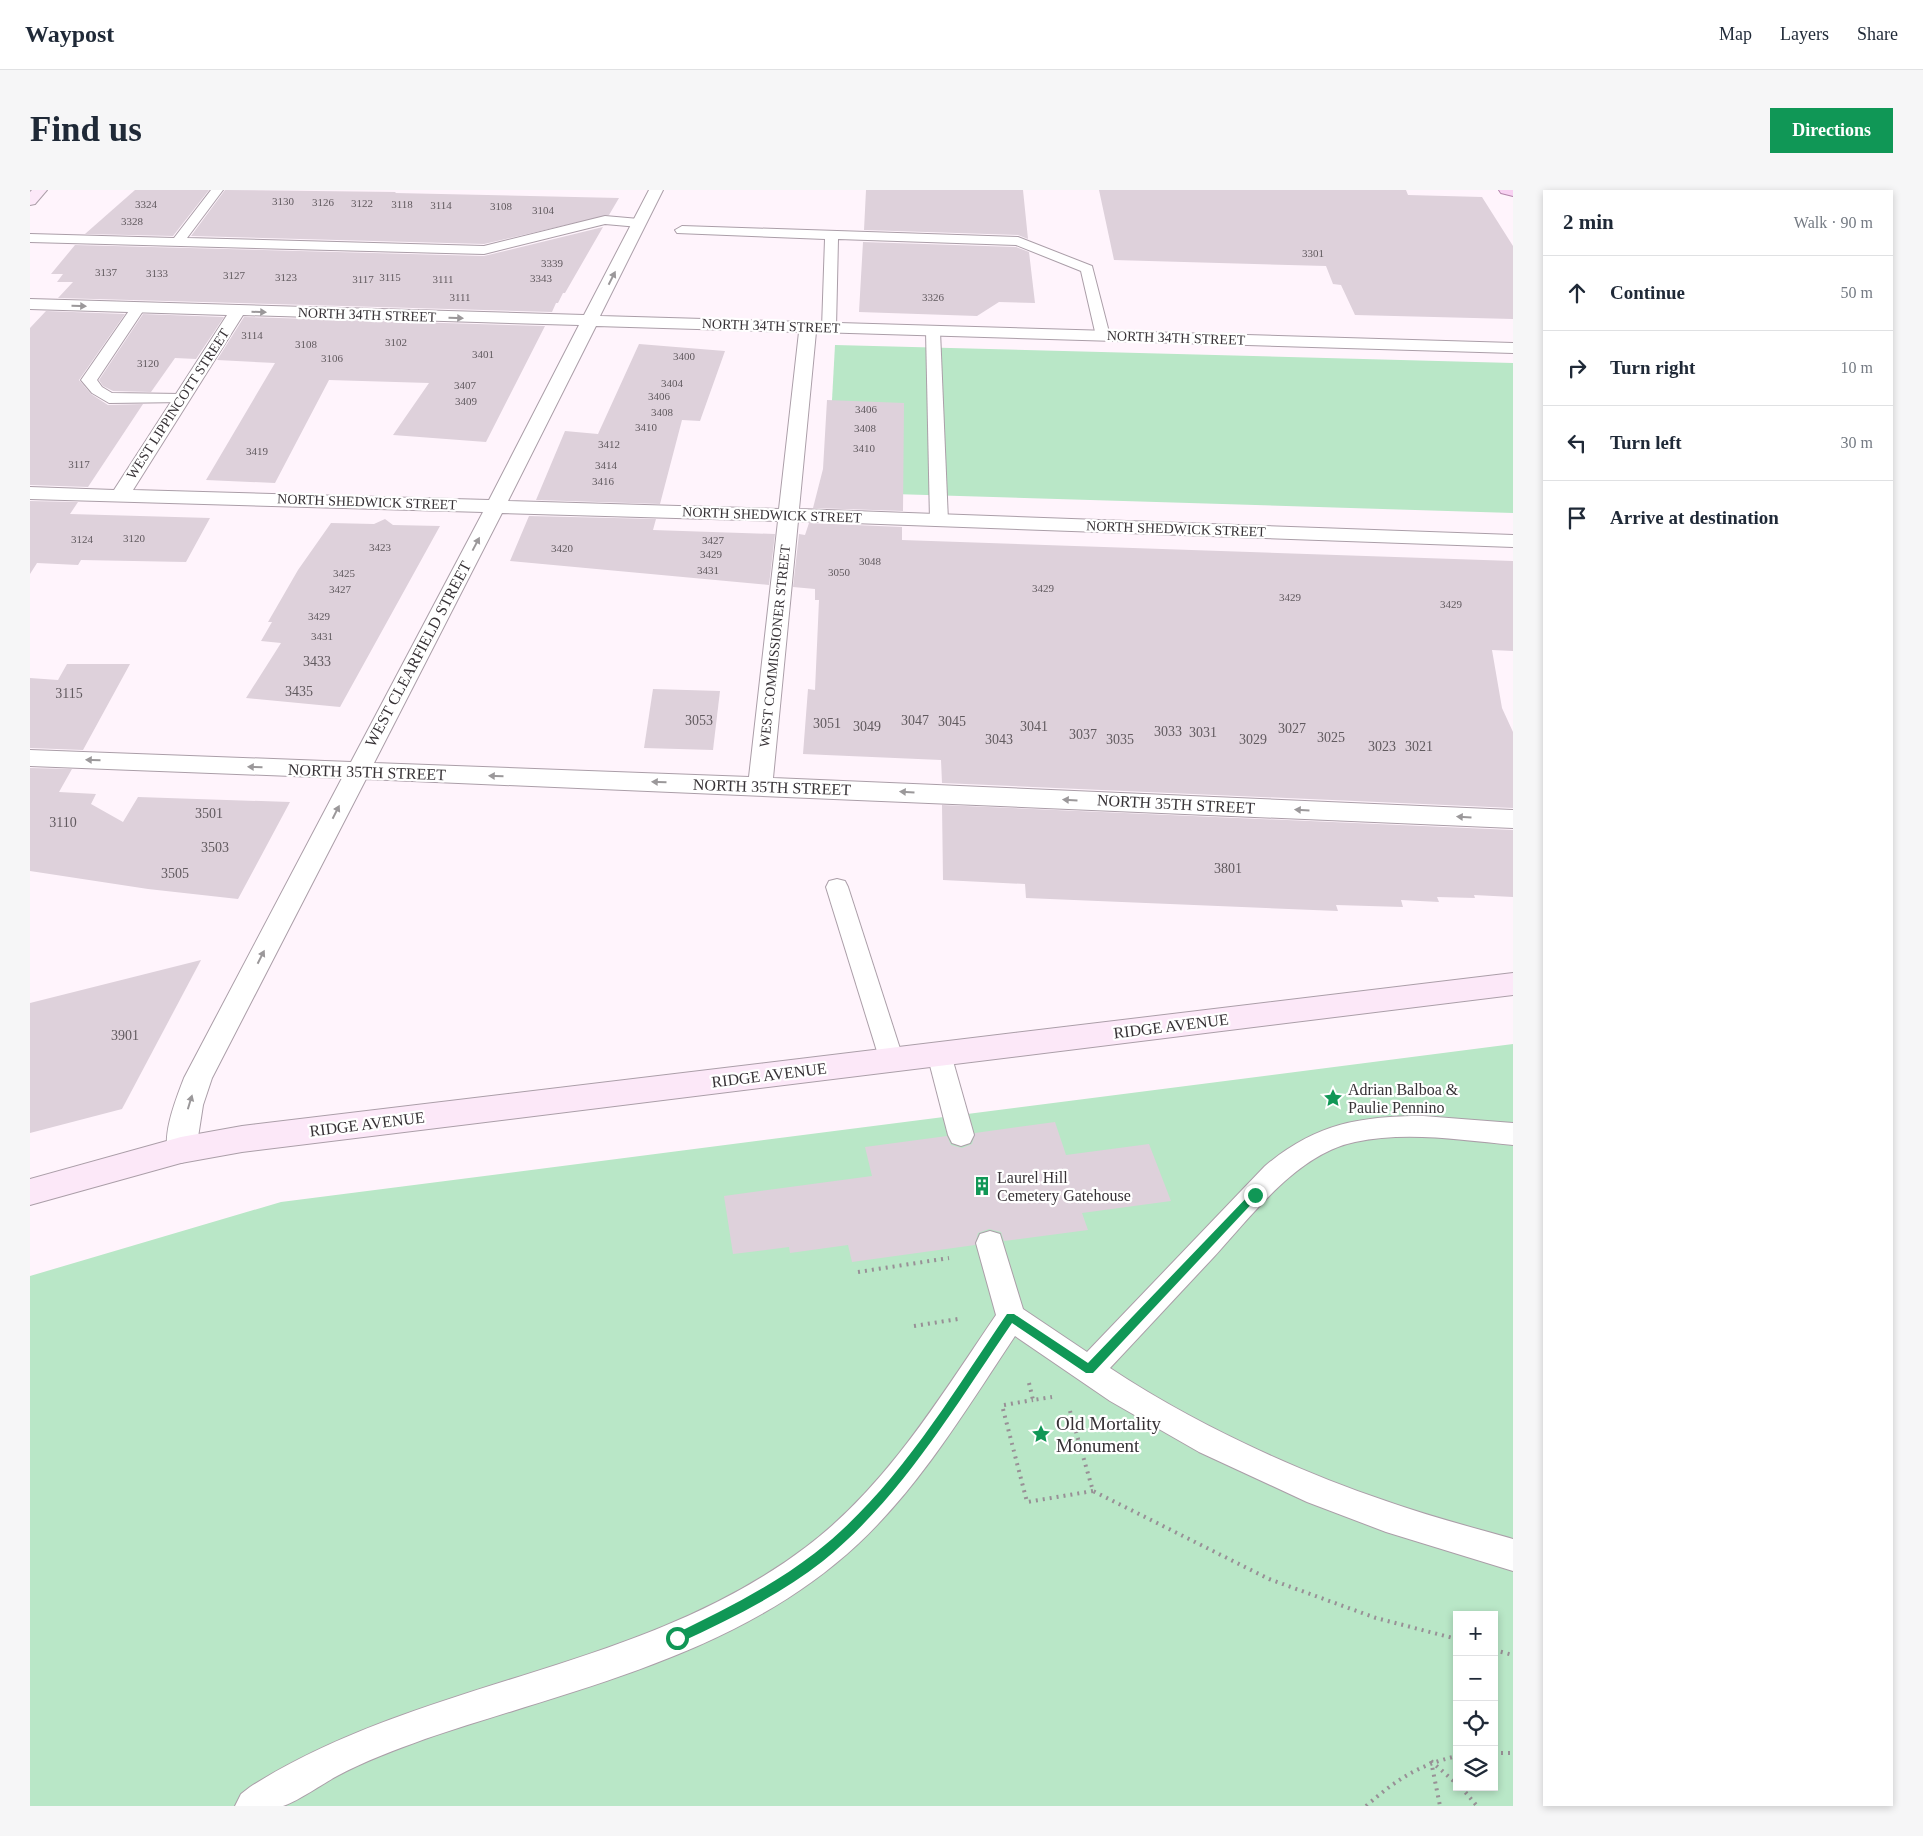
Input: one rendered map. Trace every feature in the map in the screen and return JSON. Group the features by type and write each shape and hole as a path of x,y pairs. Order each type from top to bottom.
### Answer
{"main road":[{"path":"30,201 40,190"},
{"path":"1506,190 1513,192"},
{"name":"RIDGE AVENUE","path":"30,1192 181,1150 252,1138 1513,984"}],"street":[{"name":"WEST CLEARFIELD STREET","path":"181,1150 188,1105 198,1078 496,506 656,190"},
{"name":"NORTH 34TH STREET","path":"30,304 237,312 1513,348"},
{"name":"WEST LIPPINCOTT STREET","path":"120,496 237,312"},
{"name":"WEST COMMISSIONER STREET","path":"760,786 808,327"},
{"name":"NORTH SHEDWICK STREET","path":"30,493 789,515 1513,541"},
{"name":"NORTH 35TH STREET","path":"30,758 760,786 1513,819"}],"lane":[{"path":"178,241 216,190"},
{"path":"30,238 484,250 605,220 639,224"},
{"path":"682,230 1018,240 1087,269 1103,336"},
{"path":"829,328 832,235"},
{"path":"138,308 89,380 97,390 109,398 181,399"},
{"path":"933,331 939,521"},
{"path":"837,887 892,1061"},
{"path":"940,1054 961,1135"},
{"path":"1089,1370 1274,1174 1290,1160 1337,1136 1360,1130 1398,1127 1513,1134"},
{"path":"991,1248 1011,1317 1120,1391 1210,1442 1300,1483 1386,1517 1513,1555"},
{"path":"253,1806 310,1771 372,1741 475,1705 618,1662 677,1638 732,1612 778,1585 819,1557 850,1529 894,1483 926,1441 1011,1317"}],"path":[{"path":"858,1272 991,1248"},
{"path":"1011,1317 1033,1400"},
{"path":"914,1326 953,1320"},
{"path":"1061,1399 1054,1397 1002,1406 1027,1502 1093,1491 1269,1579 1367,1615 1453,1638"},
{"path":"1067,1402 1093,1491"},
{"path":"1498,1651 1513,1655"},
{"path":"1498,1753 1513,1753"},
{"path":"1366,1806 1395,1780 1431,1761 1453,1757"},
{"path":"1431,1761 1453,1780"},
{"path":"1431,1761 1440,1806"},
{"path":"1464,1791 1477,1806"}],"green space":[{"path":"835,345 1513,363 1513,513 827,492"},
{"path":"1513,1044 1513,1806 30,1806 30,1276 281,1202"}],"building":[{"path":"135,190 209,190 173,236 85,234"},
{"path":"225,190 619,198 609,215 484,244 191,236"},
{"path":"866,190 1023,190 1028,239 1018,235 864,230"},
{"path":"1099,190 1406,190 1408,195 1482,197 1513,246 1513,319 1355,315 1341,285 1333,284 1326,266 1114,260"},
{"path":"603,227 552,312 58,298 73,282 57,282 63,274 51,274 75,245 484,256"},
{"path":"863,242 1016,247 1029,252 1035,303 999,302 977,316 859,312"},
{"path":"46,311 125,314 79,380 91,394 108,405 143,404 88,487 30,485 30,328"},
{"path":"143,314 224,317 196,359 175,358 151,392 113,391 103,386 99,380"},
{"path":"244,317 545,326 486,442 393,435 429,383 329,380 275,483 206,480 275,363 217,360"},
{"path":"639,344 725,351 700,421 682,420 660,504 536,500 565,431 598,434"},
{"path":"827,400 904,403 903,511 813,508 823,469"},
{"path":"30,501 78,502 70,514 210,518 186,562 81,560 78,565 37,563 30,574"},
{"path":"529,516 656,519 653,530 775,534 769,585 510,561"},
{"path":"385,519 393,525 440,526 340,707 246,698 281,643 261,641 272,622 268,622 298,570 331,523 374,524"},
{"path":"809,523 902,527 902,540 1513,561 1513,651 1492,650 1502,708 1513,732 1513,808 942,783 941,760 803,754 808,689 815,690 819,600 815,600 815,589 793,587 799,534 805,535"},
{"path":"67,664 130,664 83,750 30,748 30,678 58,680"},
{"path":"653,689 720,691 713,750 644,748"},
{"path":"30,768 72,769 59,792 96,794 91,804 123,822 138,797 290,802 238,899 148,889 30,871"},
{"path":"942,805 1513,830 1513,897 1474,895 1475,898 1437,897 1439,902 1401,900 1403,907 1336,905 1338,911 1026,898 1025,884 943,880"},
{"path":"201,960 122,1109 30,1133 30,1003"},
{"name":"Laurel Hill Cemetery Gatehouse","path":"1055,1122 1066,1155 1149,1144 1171,1201 1082,1213 1088,1230 1004,1241 1001,1232 989,1229 978,1233 975,1245 852,1262 848,1245 790,1253 789,1247 733,1254 724,1196 872,1176 865,1147 947,1136 951,1145 962,1148 972,1144 975,1133"}],"place":[{"name":"Adrian Balboa & Paulie Pennino","path":"1333,1098"},
{"name":"Laurel Hill Cemetery Gatehouse","path":"982,1186"},
{"name":"Old Mortality Monument","path":"1041,1434"}],"route":[{"path":"677,1638 732,1612 778,1585 819,1557 850,1529 894,1483 926,1441 1011,1317 1089,1370 1255,1195"}]}
